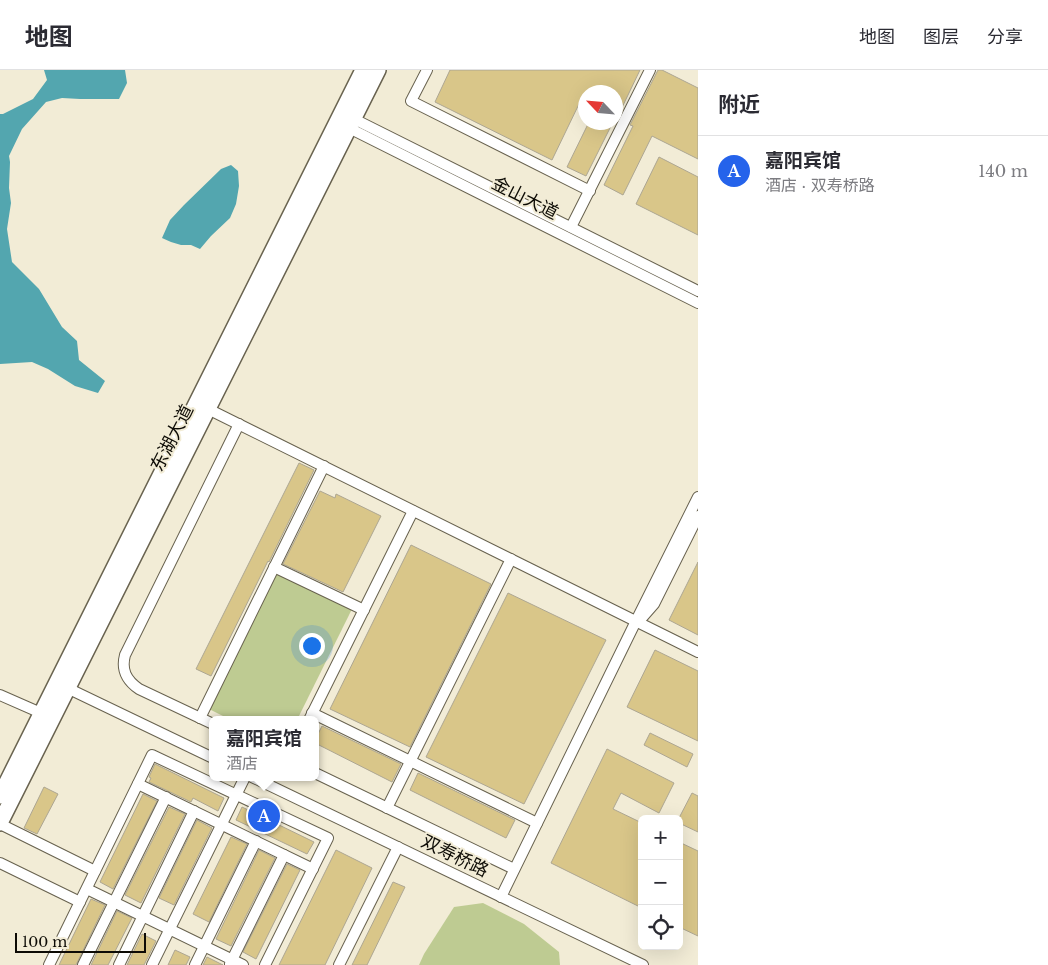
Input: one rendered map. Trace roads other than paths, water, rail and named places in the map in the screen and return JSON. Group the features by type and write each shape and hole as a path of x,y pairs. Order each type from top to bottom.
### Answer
{"highway":[{"name":"东湖大道","path":"0,796 41,713 62,686 208,408 346,120 363,70"},
{"name":"东湖大道","path":"0,823 62,686 346,120 378,70"}],"street":[{"path":"427,70 411,101 590,191"},
{"path":"571,227 650,70"},
{"name":"金山大道","path":"346,120 571,227 698,291"},
{"name":"金山大道","path":"346,120 698,303"},
{"path":"208,408 698,652"},
{"path":"209,722 131,684 125,674 123,664 129,646 239,424"},
{"path":"200,718 324,466"},
{"path":"501,897 698,497"},
{"path":"311,716 414,510"},
{"path":"637,622 654,604 698,516"},
{"path":"388,808 511,559"},
{"path":"274,567 364,610"},
{"path":"62,686 209,756"},
{"path":"0,695 41,713"},
{"path":"319,720 411,761 537,823"},
{"path":"49,965 152,755 328,838 266,965"},
{"path":"319,775 514,869"},
{"path":"152,965 243,781"},
{"name":"双寿桥路","path":"260,781 643,965"},
{"path":"138,784 313,869"},
{"path":"83,965 166,797"},
{"path":"119,965 194,811"},
{"path":"0,823 96,870"},
{"path":"195,965 256,841"},
{"path":"339,965 398,847"},
{"path":"230,962 284,855"},
{"path":"0,863 80,902"},
{"path":"86,888 204,946 230,962 243,965"}],"water":[{"path":"44,70 125,70 127,83 119,99 62,98 46,102 22,129 9,156 11,203 7,229 12,262 39,289 62,327 77,341 79,360 105,381 98,393 75,386 48,369 32,362 0,364 0,114 33,99 47,80"},
{"path":"231,165 238,171 239,186 236,204 230,218 200,249 162,238 170,220 184,205 221,169"}],"place":[{"name":"嘉阳宾馆","path":"264,816"}]}
